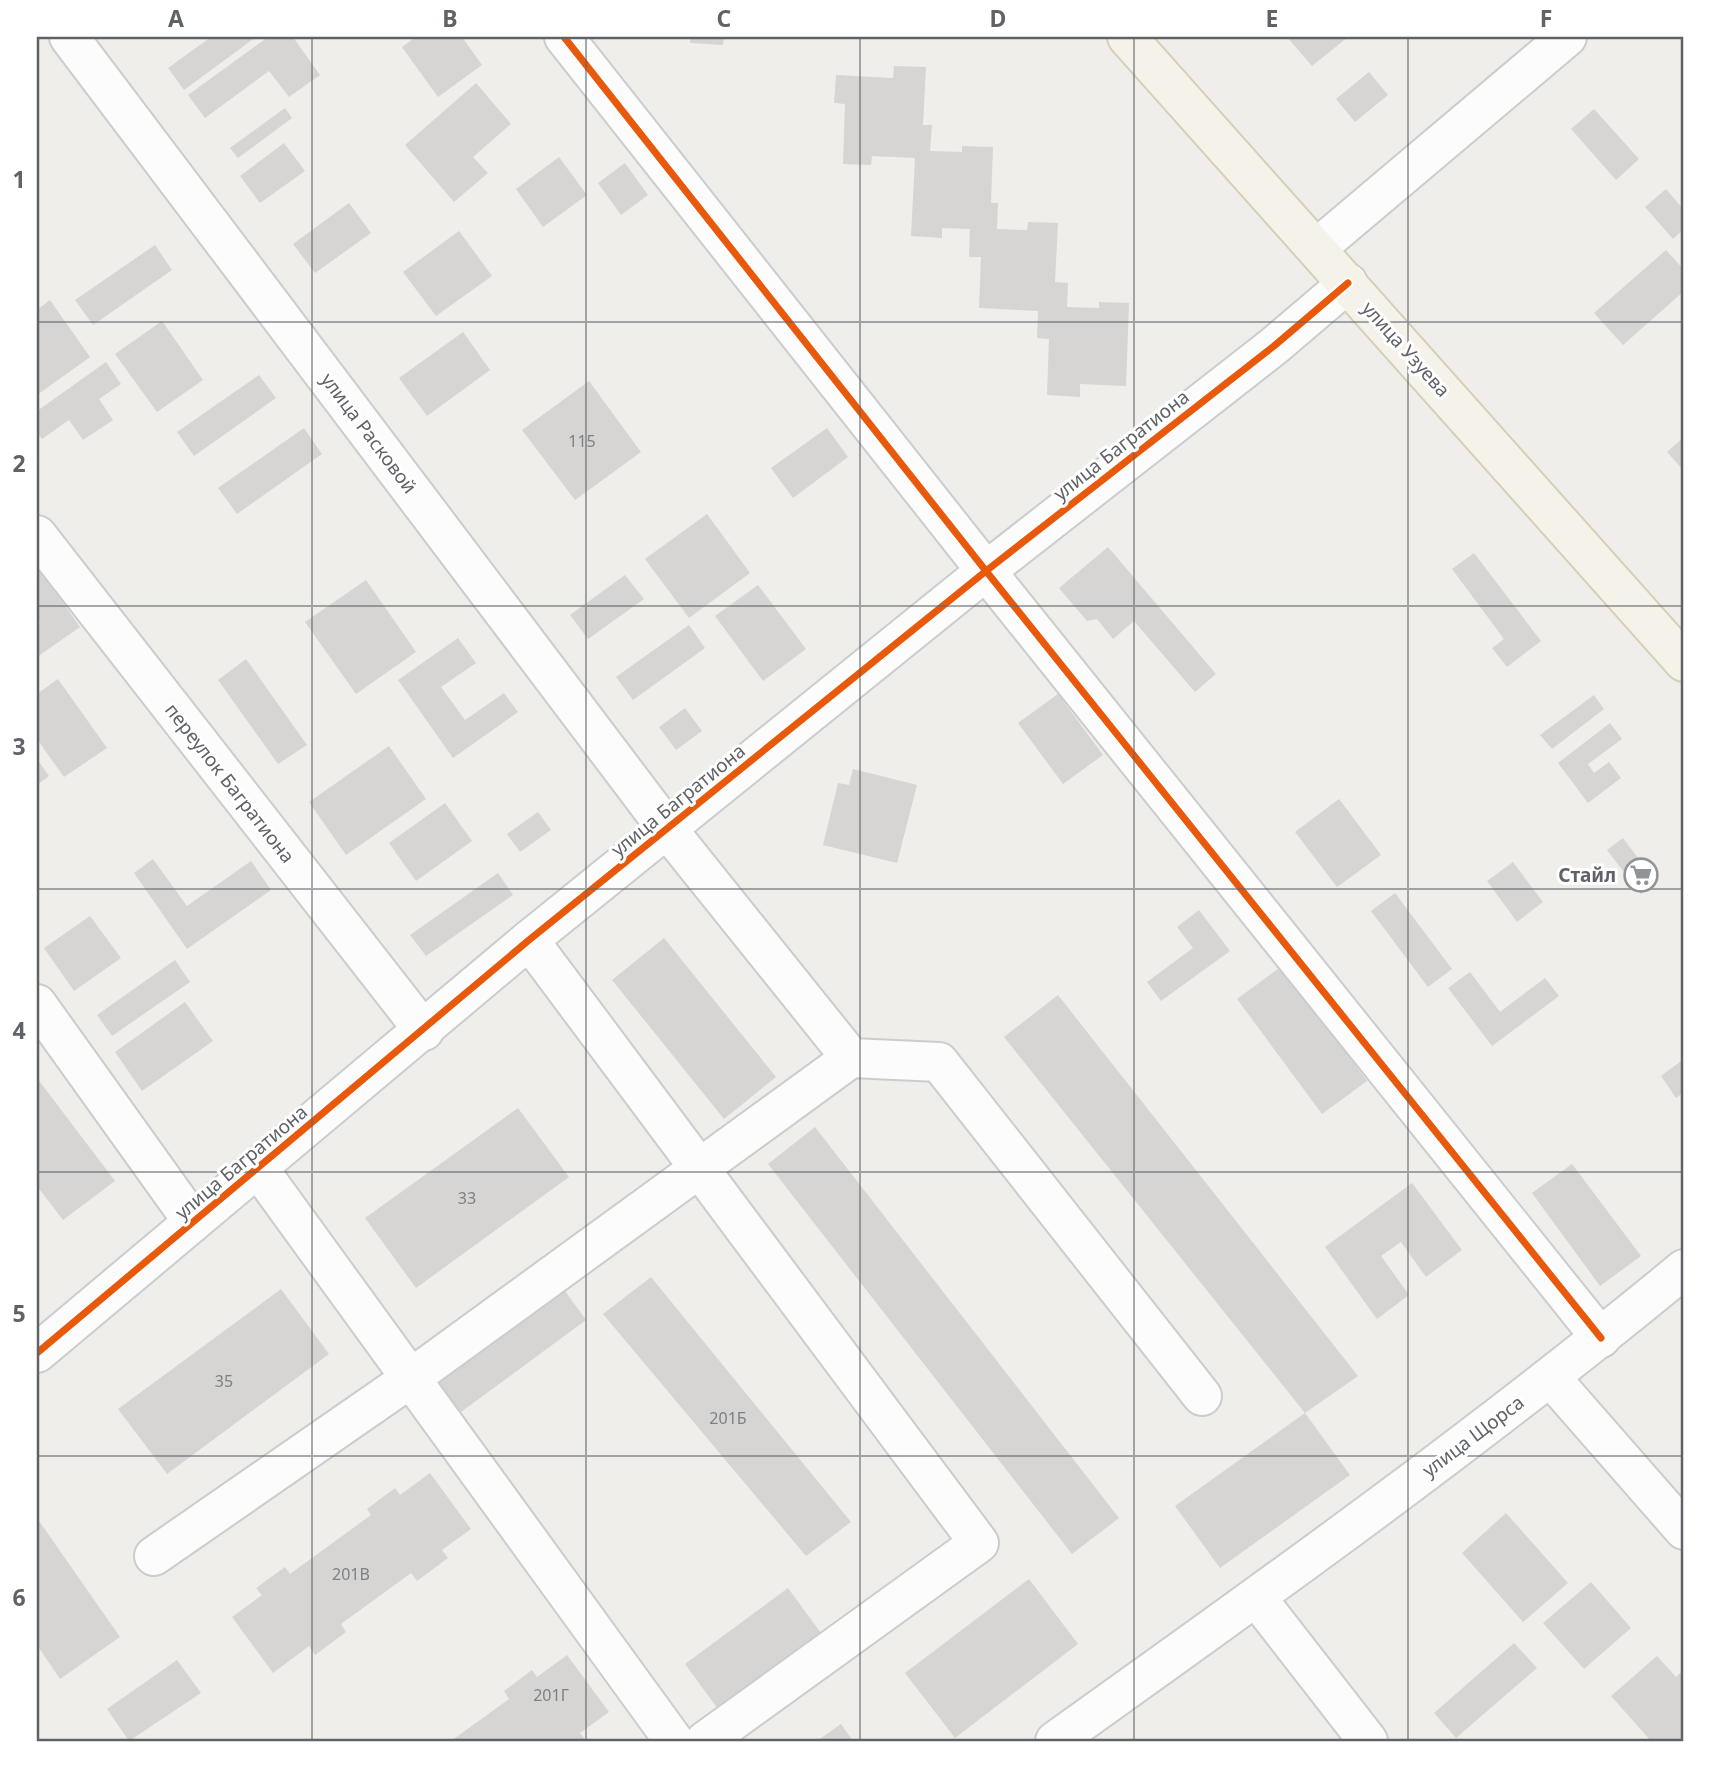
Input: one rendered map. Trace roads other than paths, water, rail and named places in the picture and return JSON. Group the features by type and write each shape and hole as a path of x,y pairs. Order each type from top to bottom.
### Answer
{"main road":[{"name":"улица Узуева","path":"1128,37 1684,662"}],"street":[{"name":"улица Расковой","path":"69,37 668,830 851,1058"},
{"path":"564,37 986,571 1601,1338"},
{"path":"1317,248 1567,37"},
{"name":"улица Багратиона","path":"37,1353 424,1031 529,940 986,571 1274,346 1348,282"},
{"name":"переулок Багратиона","path":"37,534 424,1031"},
{"path":"258,1168 681,1741 979,1543 529,940"},
{"path":"37,1004 193,1222"},
{"path":"155,1556 411,1378 851,1058 939,1062 1202,1396"},
{"name":"улица Щорса","path":"1055,1741 1256,1597 1551,1378 1684,1269"},
{"path":"1551,1378 1684,1530"},
{"path":"1256,1597 1368,1741"}],"place":[{"name":"Стайл","path":"1641,875"}]}
